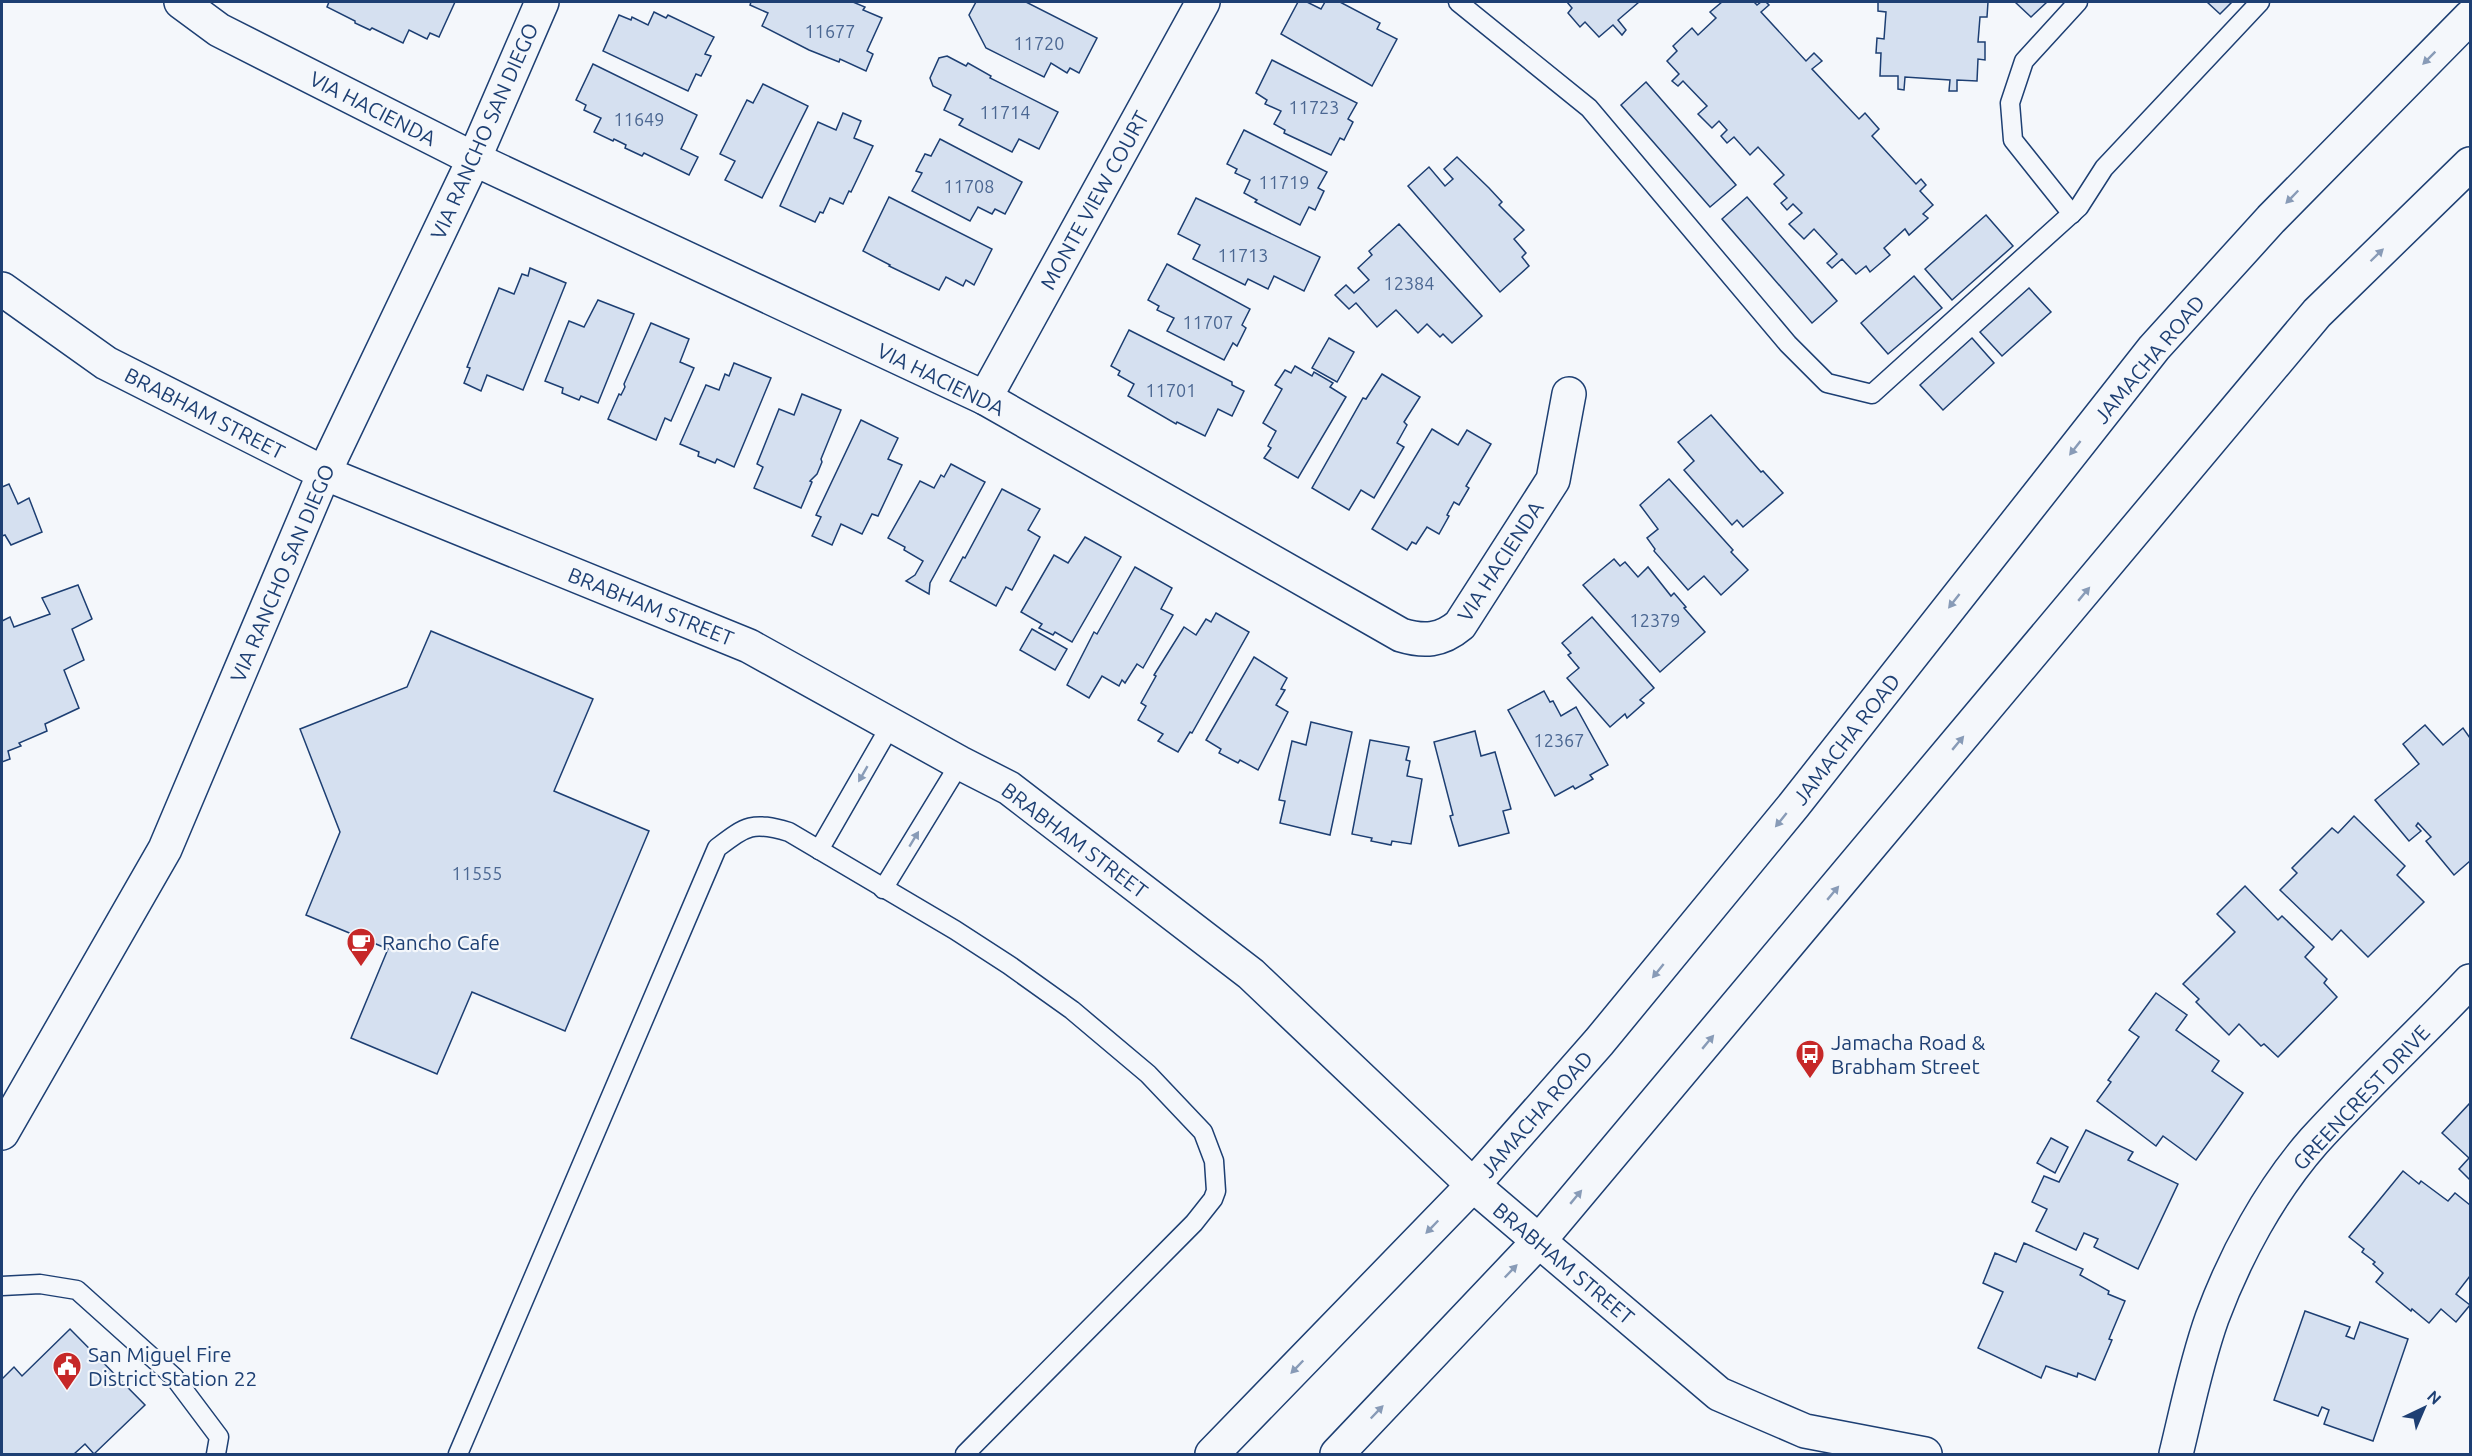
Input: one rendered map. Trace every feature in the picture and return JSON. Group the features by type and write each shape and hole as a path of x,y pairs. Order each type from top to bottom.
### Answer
{"main road":[{"name":"VIA HACIENDA","path":"181,2 219,30 474,159 985,398 1401,635 1417,640 1432,640 1448,635 1460,625 1553,480 1569,394"},
{"name":"VIA RANCHO SAN DIEGO","path":"2,1133 165,849 324,472 474,159 542,2"},
{"name":"MONTE VIEW COURT","path":"985,398 1203,2"},
{"name":"JAMACHA ROAD","path":"1212,1455 1473,1185 1599,1042 1794,805 2154,348 2271,219 2470,17"},
{"path":"1337,1455 1539,1241 2318,313 2470,164"},
{"name":"BRABHAM STREET","path":"2,290 106,363 324,472 749,646 1009,788 1251,974 1473,1185 1719,1394 1805,1431 1925,1455"},
{"name":"GREENCREST DRIVE","path":"2176,1455 2192,1378 2212,1318 2238,1259 2269,1204 2314,1142 2470,981"}],"lane":[{"path":"1458,2 1589,108 1788,344 1827,384 1872,394 2079,207 2103,168 2260,2"},
{"path":"2072,214 2013,140 2010,103 2024,61 2078,2"},
{"path":"819,850 892,723"},
{"path":"883,889 960,763"},
{"path":"458,1455 717,848 745,828 767,825 789,832 956,930 1072,1010 1148,1074 1172,1099 1203,1132 1214,1161 1216,1191 1213,1199 1194,1223 965,1455"},
{"path":"2,1286 40,1284 77,1290 174,1377 219,1437 216,1455"}],"building":[{"path":"329,2 455,2 439,37 430,33 427,39 409,30 403,43 372,28 370,30 355,23 327,7"},
{"path":"751,2 853,2 865,7 863,10 882,18 867,51 873,54 866,71 840,59 839,62 809,50 762,26 768,13 750,5"},
{"path":"976,2 1026,2 1097,38 1079,73 1070,68 1067,73 1051,63 1044,77 986,48 969,15"},
{"path":"1298,2 1307,2 1321,9 1325,2 1340,2 1380,23 1377,29 1397,39 1372,86 1281,34"},
{"path":"1567,2 1639,2 1618,20 1626,30 1622,35 1613,25 1599,37 1585,22 1580,27 1568,13 1572,8"},
{"path":"1722,2 1754,2 1757,5 1766,2 1769,5 1761,12 1806,61 1814,53 1822,61 1812,69 1859,119 1865,113 1879,129 1872,136 1916,184 1921,179 1926,185 1920,191 1933,205 1923,214 1928,218 1909,235 1905,229 1884,248 1890,255 1870,272 1866,266 1856,274 1842,259 1832,268 1827,263 1837,254 1814,229 1804,239 1789,224 1802,213 1793,204 1787,210 1781,203 1787,198 1774,184 1784,175 1758,147 1750,155 1734,137 1727,143 1721,136 1727,130 1719,121 1712,128 1698,114 1707,106 1683,81 1678,86 1672,81 1679,74 1667,61 1677,51 1673,46 1692,28 1698,35 1716,18 1710,12"},
{"path":"1878,2 1988,2 1987,17 1980,17 1978,42 1985,42 1985,60 1978,59 1977,81 1957,80 1957,91 1949,91 1950,80 1905,77 1904,90 1898,89 1898,76 1880,76 1881,53 1876,53 1877,38 1884,39 1886,12 1878,11"},
{"path":"2015,2 2047,2 2031,17"},
{"path":"2207,2 2232,2 2220,14"},
{"path":"654,12 666,18 668,15 714,37 705,54 711,56 701,76 696,74 688,91 603,51 619,15 631,20 632,17 648,25"},
{"path":"947,56 966,66 968,63 991,76 990,78 1058,112 1039,149 1019,139 1012,152 959,125 963,119 944,110 951,95 933,86 930,78 939,58"},
{"path":"1272,60 1357,103 1348,119 1353,122 1344,140 1340,138 1331,155 1284,133 1285,130 1274,124 1281,111 1265,104 1267,100 1256,93"},
{"path":"593,64 697,115 681,149 698,157 689,175 644,153 642,156 625,148 626,145 614,139 613,141 594,132 601,118 584,110 586,105 576,100"},
{"path":"1646,82 1736,185 1710,207 1621,105"},
{"path":"763,84 808,106 762,198 725,180 735,161 720,154 747,100 753,103"},
{"path":"843,113 861,121 854,138 873,146 843,204 830,198 823,213 820,212 815,222 780,206 818,122 836,130"},
{"path":"1244,130 1327,172 1318,188 1324,191 1315,210 1309,207 1300,225 1255,202 1257,200 1244,193 1250,180 1235,173 1237,169 1227,164"},
{"path":"940,139 1022,182 1005,214 995,209 992,214 978,207 970,221 912,191 922,173 916,171 925,154 931,156"},
{"path":"1457,157 1502,202 1499,205 1524,230 1514,239 1526,253 1522,257 1529,266 1500,292 1408,186 1429,167 1445,186 1453,179 1444,169"},
{"path":"889,197 992,249 974,285 966,280 963,286 946,277 939,290 863,251"},
{"path":"1747,197 1837,301 1812,323 1722,219"},
{"path":"1196,198 1320,257 1304,291 1274,276 1268,289 1248,279 1245,285 1193,259 1200,245 1178,234"},
{"path":"1986,215 2013,246 1952,300 1925,269"},
{"path":"1399,224 1482,316 1452,343 1443,334 1440,337 1427,324 1418,333 1396,310 1377,327 1356,303 1349,309 1335,295 1346,285 1354,293 1369,280 1358,268 1372,255 1369,251"},
{"path":"1167,264 1250,309 1242,325 1246,328 1237,346 1233,343 1224,360 1167,331 1174,318 1157,310 1159,306 1148,300"},
{"path":"530,268 566,283 523,390 487,375 481,391 464,383 470,368 467,367 499,288 514,294 522,274 528,276"},
{"path":"1914,276 1942,308 1888,354 1861,323"},
{"path":"2029,288 2051,312 2002,356 1980,332"},
{"path":"598,300 634,314 598,403 581,396 579,400 562,393 563,388 545,381 569,321 584,327"},
{"path":"651,323 689,339 680,362 694,368 671,421 665,418 656,440 608,419 619,394 621,395 625,387 624,384"},
{"path":"1129,330 1232,382 1232,385 1244,391 1232,416 1218,409 1205,436 1177,422 1176,424 1128,396 1134,384 1118,375 1120,371 1111,366"},
{"path":"1329,338 1354,352 1337,382 1312,368"},
{"path":"1972,338 1994,363 1943,410 1920,385"},
{"path":"734,363 771,378 734,467 717,459 715,463 698,456 699,452 680,444 706,385 719,390 725,374 729,376"},
{"path":"1295,366 1312,376 1314,372 1333,383 1330,387 1346,397 1298,478 1264,458 1271,448 1268,446 1276,431 1263,423 1282,389 1275,385 1285,370 1291,373"},
{"path":"1382,374 1420,397 1404,422 1407,425 1397,443 1404,447 1374,498 1361,490 1349,510 1312,488 1363,398 1366,399"},
{"path":"802,394 841,410 821,459 822,462 817,474 810,481 812,482 801,508 754,488 763,467 757,464 779,409 794,415"},
{"path":"1711,415 1761,472 1763,471 1783,493 1743,527 1737,520 1732,525 1684,470 1694,461 1678,442"},
{"path":"861,420 898,438 888,459 902,465 878,516 872,514 862,534 841,524 832,545 812,536 821,517 816,515"},
{"path":"1432,429 1458,445 1467,430 1491,444 1466,486 1469,488 1459,505 1454,502 1439,534 1427,527 1416,544 1412,542 1407,550 1372,529"},
{"path":"951,464 985,482 930,583 929,594 906,581 915,575 923,561 904,550 905,547 888,538 920,481 934,488 941,475 944,477"},
{"path":"1669,479 1748,570 1721,595 1704,576 1688,590 1654,551 1655,549 1647,538 1658,529 1640,505"},
{"path":"9,484 18,504 29,498 42,532 11,545 5,535 2,536 2,487"},
{"path":"1002,489 1040,509 1028,530 1040,537 1012,590 1006,587 996,606 950,581"},
{"path":"1085,537 1121,557 1072,642 1055,632 1053,635 1039,628 1042,624 1021,612 1054,555 1068,563"},
{"path":"1614,559 1620,566 1625,562 1638,577 1648,567 1671,596 1674,593 1705,632 1660,672 1583,585"},
{"path":"1135,567 1172,588 1161,609 1173,615 1143,668 1137,664 1125,683 1122,680 1119,686 1102,676 1089,698 1067,685 1094,632 1097,634"},
{"path":"78,585 92,619 72,629 84,660 64,670 79,708 45,724 47,731 19,743 21,746 8,751 10,759 2,762 2,621 10,617 14,627 50,614 42,598"},
{"path":"1216,613 1249,632 1192,733 1190,732 1178,752 1158,741 1163,734 1138,720 1146,706 1141,703 1156,676 1154,675 1184,627 1196,635 1206,619 1211,622"},
{"path":"1592,617 1654,688 1640,700 1644,703 1627,718 1625,714 1610,727 1567,678 1579,668 1568,655 1571,653 1562,643"},
{"path":"1032,629 1067,649 1055,670 1020,650"},
{"path":"431,631 593,699 554,791 649,831 565,1031 472,992 437,1074 351,1038 388,949 306,915 340,832 300,729 407,687"},
{"path":"1254,657 1287,678 1281,689 1285,690 1276,705 1288,712 1258,770 1240,760 1238,763 1219,753 1221,749 1206,740"},
{"path":"1544,691 1550,702 1553,701 1561,716 1576,707 1608,765 1590,775 1593,779 1555,796 1508,710"},
{"path":"1311,722 1352,732 1330,835 1280,823 1285,801 1279,800 1292,741 1306,745"},
{"path":"2425,725 2443,745 2463,728 2470,738 2470,861 2454,875 2426,841 2431,837 2418,823 2416,826 2421,831 2409,841 2375,800 2419,764 2403,744"},
{"path":"1475,731 1481,756 1495,752 1511,809 1503,811 1509,833 1459,846 1434,742"},
{"path":"1370,740 1409,747 1406,760 1410,761 1407,776 1422,779 1411,844 1392,841 1391,845 1352,834"},
{"path":"2354,816 2405,866 2397,875 2424,902 2368,957 2341,930 2332,940 2280,890 2297,873 2292,868 2332,828 2338,833"},
{"path":"2245,886 2278,920 2282,916 2314,947 2305,957 2327,979 2324,983 2337,997 2278,1057 2264,1044 2261,1046 2239,1024 2229,1035 2196,1002 2199,999 2183,984 2235,932 2217,914"},
{"path":"2156,993 2187,1015 2176,1030 2219,1061 2212,1071 2243,1093 2196,1160 2163,1136 2156,1146 2097,1101 2111,1082 2108,1080 2139,1037 2129,1030"},
{"path":"2470,1103 2470,1180 2459,1169 2469,1158 2442,1133"},
{"path":"2086,1130 2133,1152 2128,1160 2178,1184 2138,1269 2094,1247 2098,1239 2084,1233 2076,1250 2036,1231 2047,1209 2032,1202 2044,1176 2059,1182"},
{"path":"2051,1138 2068,1147 2055,1173 2037,1163"},
{"path":"2403,1171 2419,1184 2421,1181 2448,1201 2455,1193 2470,1205 2470,1276 2456,1294 2470,1305 2456,1322 2441,1309 2429,1323 2412,1309 2411,1311 2376,1282 2383,1273 2373,1264 2375,1262 2362,1252 2364,1249 2349,1237"},
{"path":"2024,1243 2083,1269 2080,1275 2109,1291 2108,1294 2125,1301 2095,1380 2078,1373 2077,1377 2046,1366 2041,1378 1978,1348 2003,1292 1983,1283 1995,1253 2016,1262"},
{"path":"2305,1311 2350,1327 2346,1336 2354,1339 2360,1322 2408,1339 2373,1441 2324,1424 2329,1410 2322,1407 2318,1416 2274,1400"},
{"name":"San Miguel Fire District Station 22","path":"70,1329 145,1405 94,1454 85,1444 74,1454 2,1454 2,1379 14,1367 22,1376"}],"place":[{"name":"Rancho Cafe","path":"361,968"},
{"name":"Jamacha Road & Brabham Street","path":"1810,1080"},
{"name":"San Miguel Fire District Station 22","path":"67,1392"}]}
